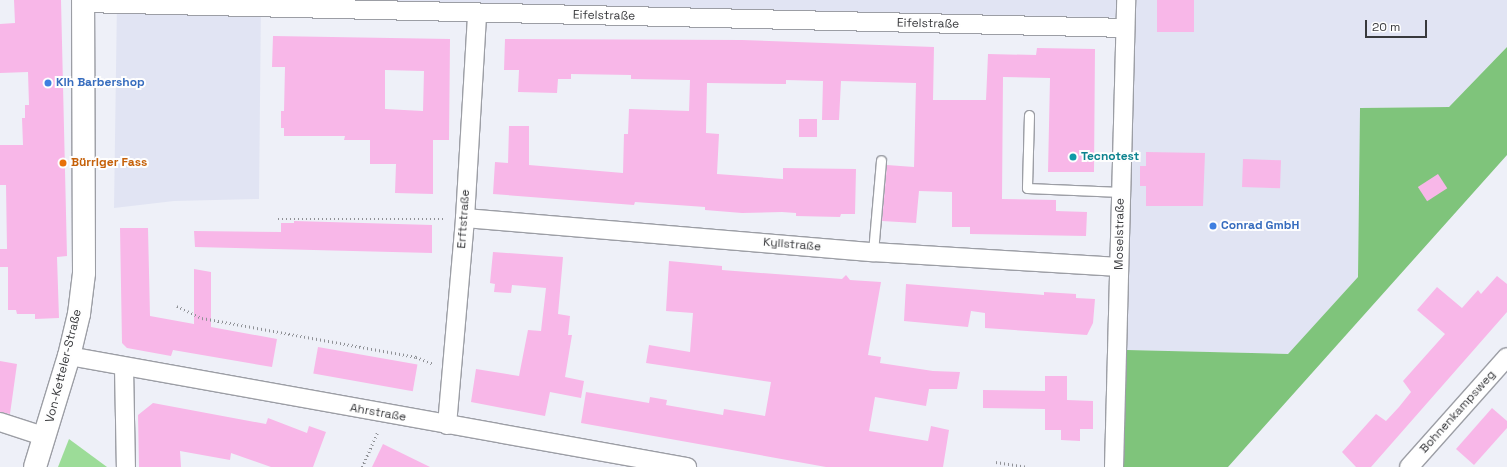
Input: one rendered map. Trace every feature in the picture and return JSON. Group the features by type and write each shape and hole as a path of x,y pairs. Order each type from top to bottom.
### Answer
{"street":[{"name":"Moselstraße","path":"1114,467 1126,0"},
{"name":"Eifelstraße","path":"83,2 1125,28"},
{"name":"Von-Ketteler-Straße","path":"36,467 69,356 79,314 84,273 83,2"},
{"name":"Erftstraße","path":"447,425 465,218 477,12"},
{"name":"Kyllstraße","path":"465,218 873,252 1119,267"},
{"name":"Ahrstraße","path":"69,356 687,467"},
{"name":"Bohnenkampsweg","path":"1408,467 1507,358"},
{"path":"124,367 126,467"},
{"path":"0,422 46,437"}],"lane":[{"path":"1029,115 1027,188 1121,192"},
{"path":"873,252 881,160"}],"path":[{"path":"278,219 465,218"},
{"path":"177,306 202,318 416,357 451,373"},
{"path":"362,467 386,414"},
{"path":"996,462 1027,467"}],"shaded area":[{"path":"117,0 261,0 259,199 174,201 114,208"},
{"path":"265,0 1507,0 1507,47 1449,107 1360,108 1358,277 1288,354 1127,350 1135,18"}],"green space":[{"path":"1507,47 1507,155 1228,467 1120,467 1127,350 1288,354 1358,277 1360,108 1449,107"},
{"path":"69,439 107,467 58,467"}],"building":[{"path":"14,0 61,0 67,256 57,257 59,318 35,319 35,314 17,314 16,310 8,310 8,267 0,267 0,249 7,249 6,185 0,185 0,145 23,145 22,118 25,118 25,105 29,105 28,72 0,73 0,24 15,23"},
{"path":"1157,0 1194,0 1194,32 1157,32"},
{"path":"273,36 450,39 449,140 433,140 433,194 395,193 396,164 370,164 370,140 344,140 345,136 284,136 284,128 281,128 281,111 284,111 285,67 272,67","holes":["385,70 424,71 423,111 385,109"]},
{"path":"505,39 742,40 934,47 933,100 986,100 988,54 1036,55 1037,48 1095,49 1094,172 1048,172 1050,78 1003,77 1002,199 1056,200 1056,211 1087,212 1086,236 970,234 970,227 952,227 952,192 919,191 916,223 882,221 887,165 914,167 916,83 841,81 839,120 822,120 823,81 786,80 786,84 707,83 706,133 719,134 717,174 783,179 783,168 856,169 855,214 841,214 840,217 796,216 796,213 742,213 705,210 705,207 635,202 634,205 493,194 495,162 508,163 509,126 529,126 529,165 623,173 624,134 628,134 629,109 689,111 690,80 631,79 631,75 571,74 571,79 558,79 557,93 518,92 519,70 504,70"},
{"path":"799,119 817,119 817,137 799,137"},
{"path":"1146,152 1205,153 1203,206 1146,206 1146,186 1140,186 1140,166 1146,166"},
{"path":"1243,159 1281,160 1280,188 1242,187"},
{"path":"1438,174 1447,188 1427,201 1418,187"},
{"path":"294,221 432,225 432,253 195,247 194,231 281,232 281,223 294,223"},
{"path":"120,228 148,228 150,316 194,324 194,269 211,272 211,327 277,339 272,367 173,350 171,356 127,348 122,343"},
{"path":"493,252 563,257 558,314 570,316 568,335 572,335 565,377 584,381 581,398 550,392 545,416 471,402 476,369 519,376 528,330 541,331 546,288 512,285 511,293 494,292 495,284 490,283"},
{"path":"669,261 722,266 722,270 842,279 846,275 850,280 881,282 868,355 881,357 880,363 933,371 960,372 957,389 929,389 926,406 875,397 869,431 928,441 931,426 949,430 943,467 826,467 581,423 586,392 649,403 650,397 667,400 666,405 723,415 724,409 765,416 771,382 646,363 649,345 690,352 693,313 666,311"},
{"path":"1497,276 1507,284 1507,312 1371,467 1356,467 1342,452 1376,414 1386,421 1399,407 1411,392 1403,381 1445,334 1417,310 1437,287 1462,308 1478,290 1481,294"},
{"path":"906,284 1044,295 1044,292 1076,294 1076,298 1095,299 1093,323 1087,335 985,328 985,313 971,311 968,327 904,321"},
{"path":"318,347 417,365 413,391 313,374"},
{"path":"0,361 17,364 10,414 0,412"},
{"path":"1045,376 1067,376 1067,400 1093,401 1093,429 1080,429 1080,441 1061,440 1061,430 1045,430 1045,409 983,408 983,390 1045,391"},
{"path":"153,403 266,424 268,418 307,433 309,426 326,432 313,467 271,467 231,453 230,460 180,451 181,467 139,467 138,415"},
{"path":"1492,408 1507,421 1507,428 1474,465 1456,449"},
{"path":"383,444 430,467 372,467"}],"place":[{"name":"Kih Barbershop","path":"48,83"},
{"name":"Tecnotest","path":"1073,157"},
{"name":"Bürriger Fass","path":"63,163"},
{"name":"Conrad GmbH","path":"1213,226"}]}
